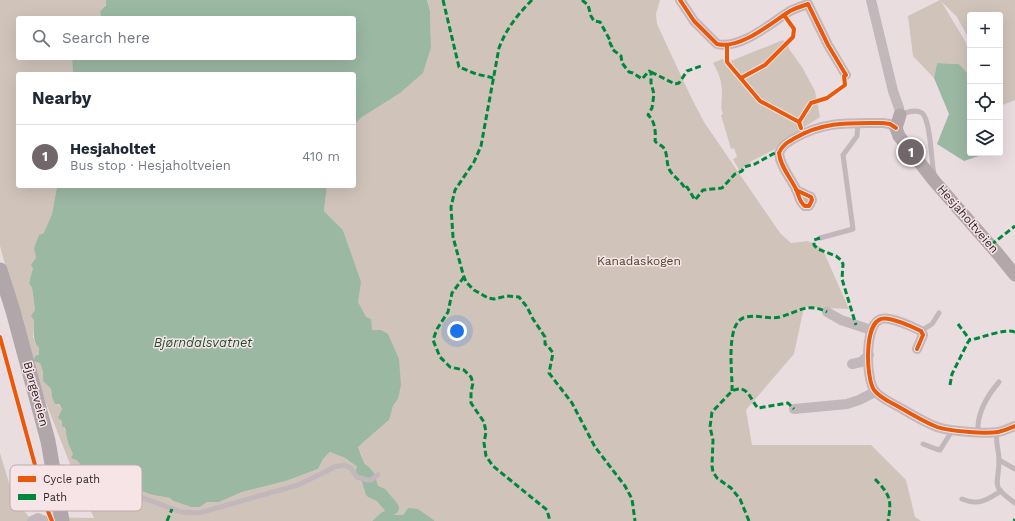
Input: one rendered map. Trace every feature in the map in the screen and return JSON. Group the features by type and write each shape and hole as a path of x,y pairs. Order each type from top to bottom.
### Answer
{"main road":[{"path":"896,128 899,111"},
{"name":"Hesjaholtveien","path":"896,128 899,136 936,182 1015,275"},
{"name":"Bjørgeveien","path":"0,270 13,311 48,441 52,465"},
{"name":"Bjørgeveien","path":"60,511 62,521"}],"street":[{"path":"680,0 694,21 717,44 721,45 732,44 756,34 792,10 812,2 828,45 846,75"},
{"path":"871,0 899,111"},
{"path":"796,190 780,157 780,150 784,145 804,133 822,126 840,123 883,123 890,124 896,128"},
{"path":"827,312 841,320 871,330"},
{"path":"917,349 923,335 922,331 884,318 877,320 871,330 869,355 870,380 880,397 929,424 952,431 997,432 1015,426"},
{"path":"852,364 861,362 869,355"},
{"path":"794,409 847,404 876,392"}],"lane":[{"name":"Hesjaholtveien","path":"899,111 915,111 921,113 925,117 928,127 932,166 936,182"},
{"path":"820,238 853,229 843,155 857,136 858,123"},
{"path":"922,331 932,324 939,313"},
{"path":"978,431 977,423 979,414 999,382"},
{"path":"923,444 940,450 952,431"},
{"path":"997,432 996,438 1000,460 997,483 998,488 1015,503"},
{"path":"1000,460 1015,469"},
{"path":"142,498 181,512 199,513 298,484 334,467 344,465 351,468 357,477 369,480 378,475"},
{"path":"962,499 974,503 980,502 1001,491"}],"green space":[{"name":"Kanadaskogen","path":"0,0 106,0 106,4 100,11 101,16 16,16 16,60 72,60 73,72 16,72 16,188 57,188 52,214 36,258 29,283 32,288 35,310 33,337 39,348 43,381 51,389 52,397 62,409 62,421 68,443 76,460 81,465 70,465 35,375 0,246"},
{"name":"Kanadaskogen","path":"427,0 660,0 656,14 657,24 704,122 780,233 791,243 808,241 822,248 849,309 804,307 794,354 746,410 752,445 871,445 906,480 915,517 921,521 435,521 408,508 403,515 394,515 392,508 382,512 372,521 0,521 0,453 10,486 10,511 24,511 29,517 94,518 91,511 142,511 142,491 170,498 173,501 191,507 200,507 207,502 219,502 242,492 286,481 318,469 323,459 330,452 345,458 361,469 362,456 358,447 388,421 393,406 398,399 372,331 355,299 348,245 343,230 324,211 327,188 356,188 356,123 376,107 431,47 430,11"},
{"path":"940,0 1015,0 1015,100 1003,105 1003,12 967,12 967,35 957,17 941,1 967,45 967,73 959,64 937,63 934,78 913,56 908,16"},
{"path":"783,40 784,42 786,41 789,49 802,67 815,91 820,117 794,134 775,149 750,162 750,164 739,170 733,159 737,157 734,148 731,149 721,115 723,114 721,107 721,82 713,63 722,59 728,62"}],"water":[{"path":"106,0 427,0 430,11 431,47 423,73 400,93 362,117 356,123 356,72 73,72 72,60 356,60 356,16 101,16 100,11 106,5"},
{"path":"937,63 959,64 967,73 967,156 979,156 964,161 937,144 949,114 934,78"},
{"name":"Bjørndalsvatnet","path":"57,188 327,188 324,211 343,230 361,282 358,302 366,317 371,319 372,330 381,330 388,334 399,359 401,385 398,399 393,406 389,420 358,447 366,468 363,471 345,458 330,452 323,459 318,469 286,481 242,492 219,502 207,502 200,507 191,507 173,501 170,498 142,491 142,465 81,465 76,460 71,458 73,454 68,443 65,428 62,426 62,421 58,418 62,409 59,404 55,404 51,389 43,381 43,372 40,363 34,361 35,356 39,355 39,348 34,338 34,320 31,316 35,310 32,288 29,283 33,268 31,265 36,258 34,248 39,235 44,233 52,214"},
{"path":"392,508 394,515 403,515 408,508 418,509 435,521 372,521 382,512"}],"waterway":[{"path":"363,471 368,477 372,491 381,495 392,508"}],"marked path":[{"path":"443,0 459,67 476,74 494,78"},
{"path":"532,0 513,22 505,34 499,48 481,146 474,162 455,190 451,207 453,237 466,282 474,290 488,298 494,299 507,296 519,297 527,307 545,337 545,344 553,353 549,373 572,403 595,447 625,486 632,499 635,521"},
{"path":"582,0 588,5 594,21 600,22 611,42 612,49 621,56 622,63 629,72 642,79 649,71 651,72 651,83 654,94 652,108 648,115 652,120 654,127 655,141 665,149 668,166 671,172 685,189 687,187 695,200 703,190 722,188 735,174 742,171 744,167 755,164 780,150"},
{"path":"651,72 675,84 679,83 687,71 701,66"},
{"path":"991,245 1015,226"},
{"path":"820,238 814,240 814,245 818,249 836,256 843,264 842,279 856,325"},
{"path":"464,277 452,293 448,312 437,329 433,340 440,357 450,367 464,370 471,377 473,383 471,403 484,422 486,432 484,443 486,456 493,466 547,510 550,521"},
{"path":"732,391 732,338 739,321 750,316 776,318 809,308 820,309 827,312"},
{"path":"958,324 970,340"},
{"path":"950,385 952,374 970,340 999,332 1015,332"},
{"path":"749,521 740,499 731,488 717,478 713,472 713,440 710,427 712,412 732,391 737,389 742,389 745,391 758,408 788,403 794,409"},
{"path":"875,479 884,489 889,498 890,507 888,521"},
{"path":"167,521 172,509"}],"cycle path":[{"path":"680,0 694,21 717,44 726,45 745,39 765,28 790,11 808,4 828,45 846,75 844,76 845,85 827,98 811,103 799,122"},
{"path":"741,78 765,65 793,37 794,29 784,15"},
{"path":"727,45 727,62 760,101 799,122 801,128"},
{"path":"796,190 811,197 812,200 809,206 805,206 801,202 780,158 780,150 790,141 816,128 838,124 883,123 890,124 896,128"},
{"path":"917,349 923,335 921,331 901,322 885,318 875,323 869,340 869,375 874,390 885,400 922,420 937,427 949,430 992,433 1015,426"},
{"path":"0,337 35,465"},
{"path":"48,511 52,521"}],"place":[{"name":"Hesjaholtet","path":"911,152"}]}
